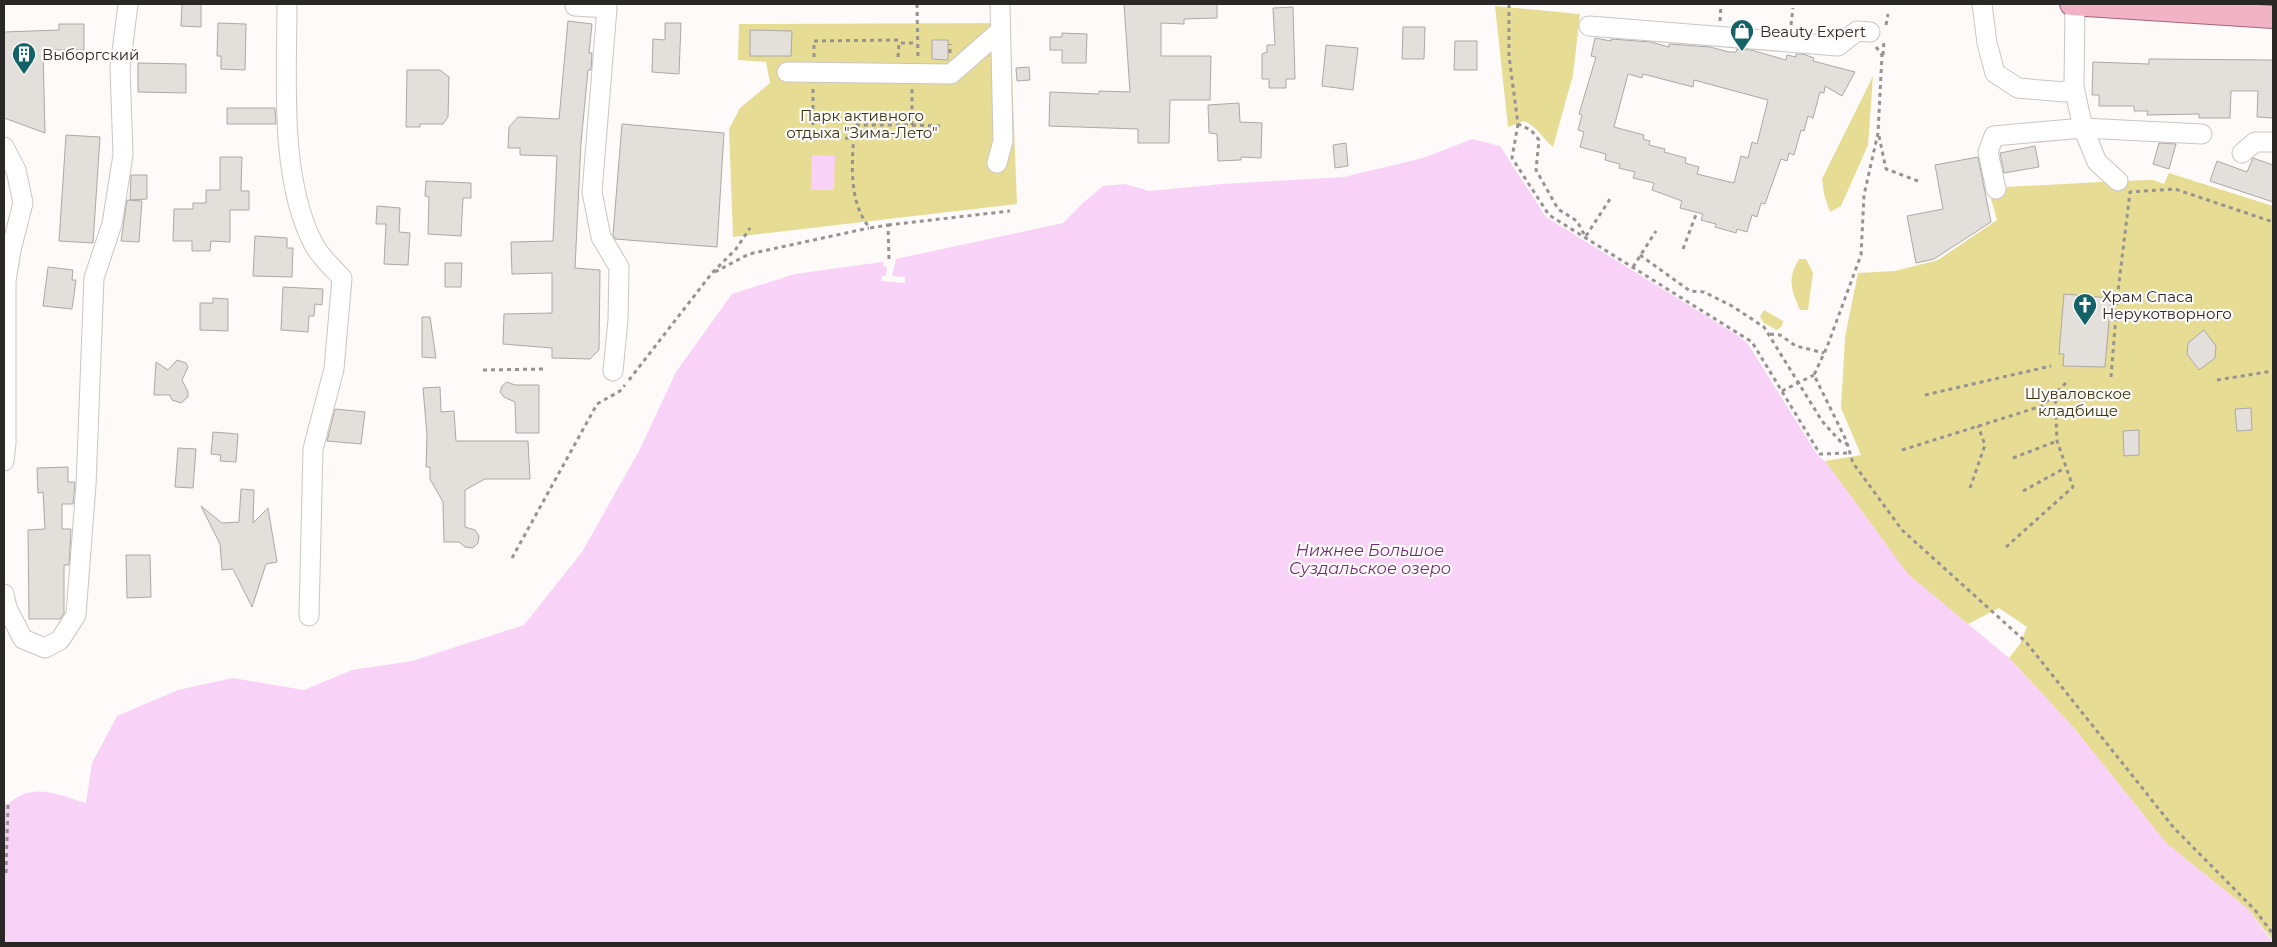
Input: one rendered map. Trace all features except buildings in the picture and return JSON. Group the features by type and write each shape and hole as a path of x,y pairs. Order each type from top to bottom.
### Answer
{"main road":[{"path":"2071,4 2273,17"}],"lane":[{"path":"4,594 7,608 24,639 45,648 60,640 76,616 86,485 94,278 112,224 123,155 120,68 128,4"},
{"path":"286,4 287,110 292,183 313,244 342,278 334,369 313,449 309,616"},
{"path":"575,4 575,6 607,8 592,192 601,237 619,267 618,320 613,371"},
{"path":"997,163 1003,141 1000,4"},
{"path":"1982,4 1987,43 1995,73 2018,88 2064,92 2074,87"},
{"path":"2075,4 2074,87 2083,128 2097,162 2124,186"},
{"path":"1589,26 1838,46 1856,31 1872,37"},
{"path":"788,72 952,74 1000,31"},
{"path":"1996,189 1988,152 1994,136 2083,128 2202,134"},
{"path":"2242,153 2255,142 2273,142"},
{"path":"4,147 16,170 23,203 11,250 6,281 6,443 4,461"}],"path":[{"path":"909,73 918,44 917,4"},
{"path":"1509,4 1509,56 1518,124 1512,158 1549,215 1752,342 1820,454 1850,453"},
{"path":"1782,391 1814,375 1827,347 1860,255 1864,195 1878,133 1882,56 1872,37"},
{"path":"814,72 814,41 898,40 909,73 912,125"},
{"path":"899,44 918,44"},
{"path":"813,101 813,140 854,138"},
{"path":"1518,124 1531,130 1539,140 1536,170 1558,209 1576,221 1585,237"},
{"path":"870,228 865,222 854,190 855,125 941,126"},
{"path":"1878,133 1886,169 1918,181"},
{"path":"2111,377 2124,186 2175,189 2273,222"},
{"path":"1585,237 1610,200"},
{"path":"712,273 749,254 870,228 1010,211"},
{"path":"1683,249 1697,212"},
{"path":"888,225 890,259"},
{"path":"512,558 597,404 620,391 712,273 736,249 750,228"},
{"path":"1633,267 1656,231"},
{"path":"1640,256 1690,291 1704,292 1732,306 1764,327 1822,421 1840,440 1848,444"},
{"path":"1770,334 1780,335 1796,346 1824,353"},
{"path":"1925,395 2051,366"},
{"path":"483,370 545,369"},
{"path":"2217,380 2273,371"},
{"path":"1814,375 1848,444 1854,463 1902,530 2026,642 2174,828 2255,910 2273,934"},
{"path":"1902,450 2042,406 2069,380"},
{"path":"2006,547 2073,487 2057,441 2055,393"},
{"path":"1970,488 1986,445 1978,426"},
{"path":"2014,458 2057,441"},
{"path":"2023,491 2065,468"},
{"path":"6,873 8,804"}],"green space":[{"path":"1495,6 1580,14 1573,75 1553,147 1529,123 1524,121 1508,127"},
{"name":"Парк активного отдыха \"Зима-Лето\"","path":"1010,23 1017,204 733,237 729,129 740,108 770,83 766,62 738,60 739,24"},
{"path":"1873,76 1868,145 1841,206 1830,212 1824,194 1822,179"},
{"name":"Шуваловское кладбище","path":"2169,173 2273,206 2273,941 2249,910 2166,843 2073,727 2009,658 2020,644 2027,627 1999,608 1968,624 1908,575 1825,461 1861,455 1841,408 1845,337 1858,273 1895,271 1938,260 1997,220 1988,188 2153,180 2164,184"},
{"path":"1799,259 1806,259 1813,273 1808,310 1800,310 1794,296 1792,278"},
{"path":"1764,310 1783,321 1782,326 1777,330 1764,323 1760,317"}],"water":[{"name":"Нижнее Большое Суздальское озеро","path":"1472,139 1500,146 1546,217 1737,335 1748,344 1818,456 1825,461 1908,574 2009,658 2073,727 2166,843 2249,910 2273,943 4,943 4,803 8,804 17,797 36,791 56,794 86,803 92,763 117,716 178,690 233,678 304,690 352,670 412,661 524,625 582,552 639,451 676,372 732,294 795,274 882,262 1063,223 1103,186 1125,184 1149,191 1222,184 1344,177 1423,158"},
{"path":"812,155 835,156 834,190 811,190"}],"pier":[{"path":"883,259 896,259 892,276 905,277 905,283 881,281 882,276 886,276 887,267 883,266"}],"place":[{"name":"Beauty Expert","path":"1742,52"},
{"name":"Выборгский","path":"24,75"},
{"name":"Храм Спаса Нерукотворного","path":"2085,326"}]}
